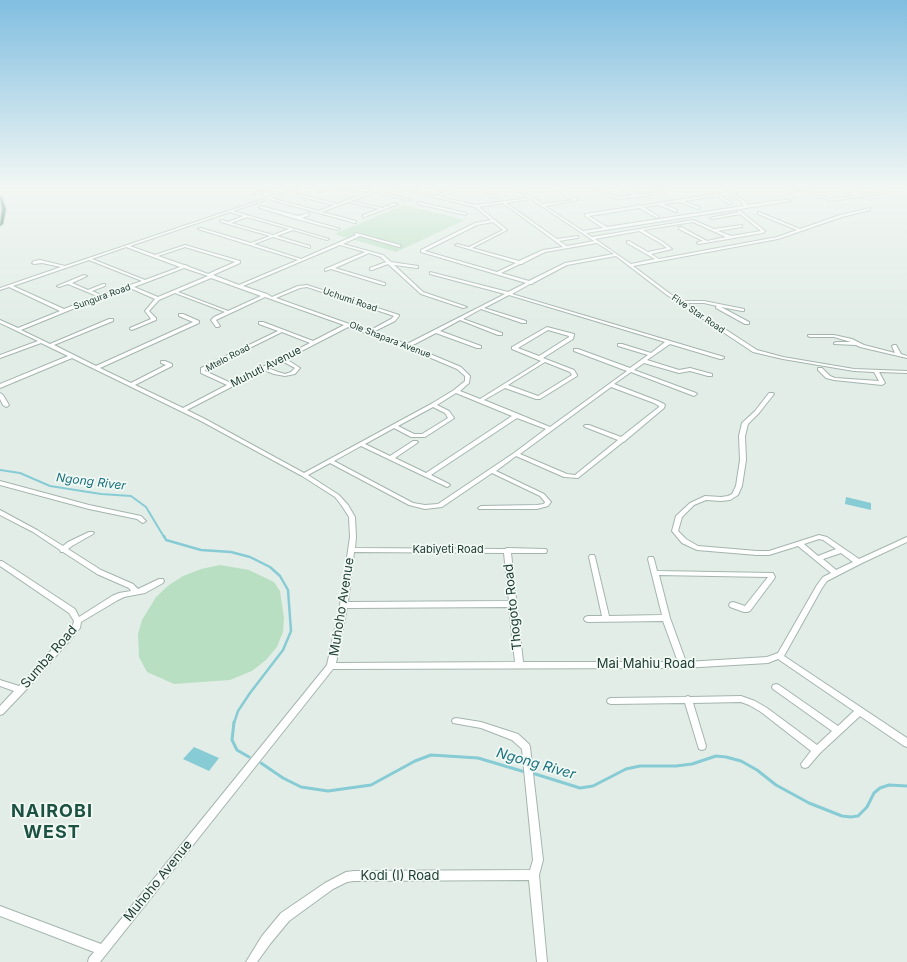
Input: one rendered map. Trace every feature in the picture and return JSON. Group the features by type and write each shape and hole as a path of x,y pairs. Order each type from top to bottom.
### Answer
{"street":[{"path":"0,289 165,233"},
{"path":"213,233 302,260"},
{"path":"263,233 309,247"},
{"path":"252,244 282,233"},
{"path":"306,233 327,239"},
{"path":"240,286 340,244 360,233 399,246"},
{"path":"458,233 422,250 531,283"},
{"path":"470,248 499,233"},
{"path":"546,233 566,247"},
{"name":"Five Star Road","path":"584,233 617,255 680,302 760,353 838,368 907,372"},
{"path":"592,238 623,233"},
{"path":"645,233 670,248 648,253"},
{"path":"689,233 707,242"},
{"path":"721,233 731,238"},
{"path":"699,244 758,233"},
{"path":"630,265 778,238 791,233"},
{"path":"556,240 577,237"},
{"path":"498,274 544,251 597,242"},
{"path":"628,242 659,260"},
{"path":"340,244 369,251 382,256 422,293 476,311"},
{"path":"457,245 521,263"},
{"name":"Ole Shapara Avenue","path":"126,246 407,346 463,371 468,376 468,380 456,390 433,405 304,475"},
{"path":"132,329 154,319 148,313 149,308 158,299 238,264 239,262 185,246 155,256"},
{"path":"369,251 329,269 384,284"},
{"path":"407,346 571,262 617,255"},
{"path":"89,259 145,281"},
{"path":"59,269 39,262 65,267"},
{"path":"371,269 389,262 417,267"},
{"name":"Sungura Road","path":"19,329 101,296 130,287 184,266"},
{"path":"431,273 509,294 722,358"},
{"path":"59,286 85,276"},
{"path":"68,283 101,296"},
{"path":"88,291 104,285"},
{"path":"10,286 64,311"},
{"name":"Uchumi Road","path":"273,298 299,287 308,286 397,316 393,320 370,332"},
{"path":"130,287 158,299"},
{"path":"175,292 228,312"},
{"path":"218,326 214,319 266,295"},
{"path":"680,302 699,302 742,310"},
{"path":"715,305 746,323"},
{"path":"481,308 524,322"},
{"path":"96,368 197,322 182,315"},
{"path":"460,319 500,334"},
{"path":"51,345 111,320"},
{"name":"Muhoho Avenue","path":"1,322 19,329 183,410 304,475 337,496 350,512 353,528 344,605 331,666 93,962"},
{"path":"261,323 314,343"},
{"name":"Muhuti Avenue","path":"183,410 348,325"},
{"path":"481,400 505,386 542,360 571,338 572,335 547,328 514,348 542,360 572,371 575,375 538,398 505,386"},
{"name":"Mtelo Road","path":"230,385 203,372 202,369 281,331"},
{"path":"436,331 479,347"},
{"path":"810,336 834,336 850,340 857,344"},
{"path":"0,357 42,341"},
{"path":"330,461 411,504 431,508 444,504 632,371 669,342"},
{"path":"836,343 857,344 907,357"},
{"path":"620,345 651,355"},
{"path":"894,346 899,355"},
{"path":"576,350 694,394"},
{"path":"0,386 73,356"},
{"path":"264,368 276,374 285,375 293,373 298,368 282,359"},
{"path":"644,361 681,373 690,369 710,375"},
{"path":"131,385 170,365 163,362"},
{"path":"820,369 828,376 834,378 882,383 876,371"},
{"path":"516,454 566,476 576,477 623,440 662,406 652,400 611,385"},
{"path":"456,390 550,429"},
{"path":"771,394 757,412 745,423 742,436 744,454 739,486 734,495 730,498 721,499 705,498 692,504 679,516 675,531 691,546 769,553 819,537 825,538 858,562"},
{"path":"0,395 6,405"},
{"path":"394,426 413,436 423,436 451,418 447,412 433,405"},
{"path":"426,475 517,415"},
{"path":"587,426 623,440"},
{"path":"390,458 415,442"},
{"path":"361,444 447,485"},
{"path":"481,508 537,507 546,505 548,502 542,495 492,471"},
{"path":"2,485 89,507 136,516 143,521"},
{"path":"0,512 35,531 99,572 132,586 137,592"},
{"path":"63,550 70,544 91,533"},
{"path":"907,539 825,579 818,587 779,656 859,712 907,743"},
{"path":"798,543 835,573"},
{"name":"Kabiyeti Road","path":"351,550 544,551"},
{"name":"Thogoto Road","path":"507,550 519,664"},
{"path":"817,559 841,550"},
{"path":"592,557 606,618"},
{"path":"651,559 666,618 683,665"},
{"name":"Sumba Road","path":"0,563 72,611 78,621 77,626 69,636 0,712"},
{"path":"655,573 771,575 772,577 747,609 744,610 733,605"},
{"path":"78,621 115,598 148,589 161,582"},
{"path":"344,605 513,604"},
{"path":"588,619 666,618"},
{"name":"Mai Mahiu Road","path":"331,666 403,667 519,664 683,665 755,662 779,656"},
{"path":"0,683 21,690"},
{"path":"776,687 838,731"},
{"path":"611,700 731,698 752,703 817,750"},
{"path":"688,699 702,746"},
{"path":"805,764 817,750 859,712"},
{"path":"456,721 481,725 520,740 526,747 531,782 538,860 534,875 542,962"},
{"name":"Kodi (I) Road","path":"251,962 266,940 285,917 330,886 346,878 354,876 534,875"},
{"path":"0,911 102,950"}],"green space":[{"path":"337,233 437,233 396,252 334,234"},
{"path":"220,565 249,570 274,582 280,591 284,618 283,632 277,647 266,660 252,671 230,680 174,684 147,672 139,657 138,634 142,620 156,597 169,585 183,576 201,569"}],"water":[{"path":"846,497 871,503 871,510 845,504"},
{"path":"194,747 219,758 209,771 183,759"}],"waterway":[{"name":"Ngong River","path":"0,470 20,473 50,486 101,494 131,496 146,507 164,537"},
{"name":"Ngong River","path":"164,536 166,540 201,550 231,552 250,557 270,567 280,576 288,590 291,631 283,650 250,693 238,711 234,723"},
{"name":"Ngong River","path":"234,722 232,740 237,750 249,757"},
{"name":"Ngong River","path":"261,763 283,778 301,787 328,791 371,785 415,761 431,755 478,758 525,772"},
{"name":"Ngong River","path":"532,773 580,788 593,786 626,769 640,766 676,766 692,764 716,756 726,757 741,761 757,770 776,785 809,803 842,816 851,817 858,816 867,807 874,793 880,788 889,785 907,786"}],"district":[{"name":"NAIROBI WEST","path":"52,822"}]}
